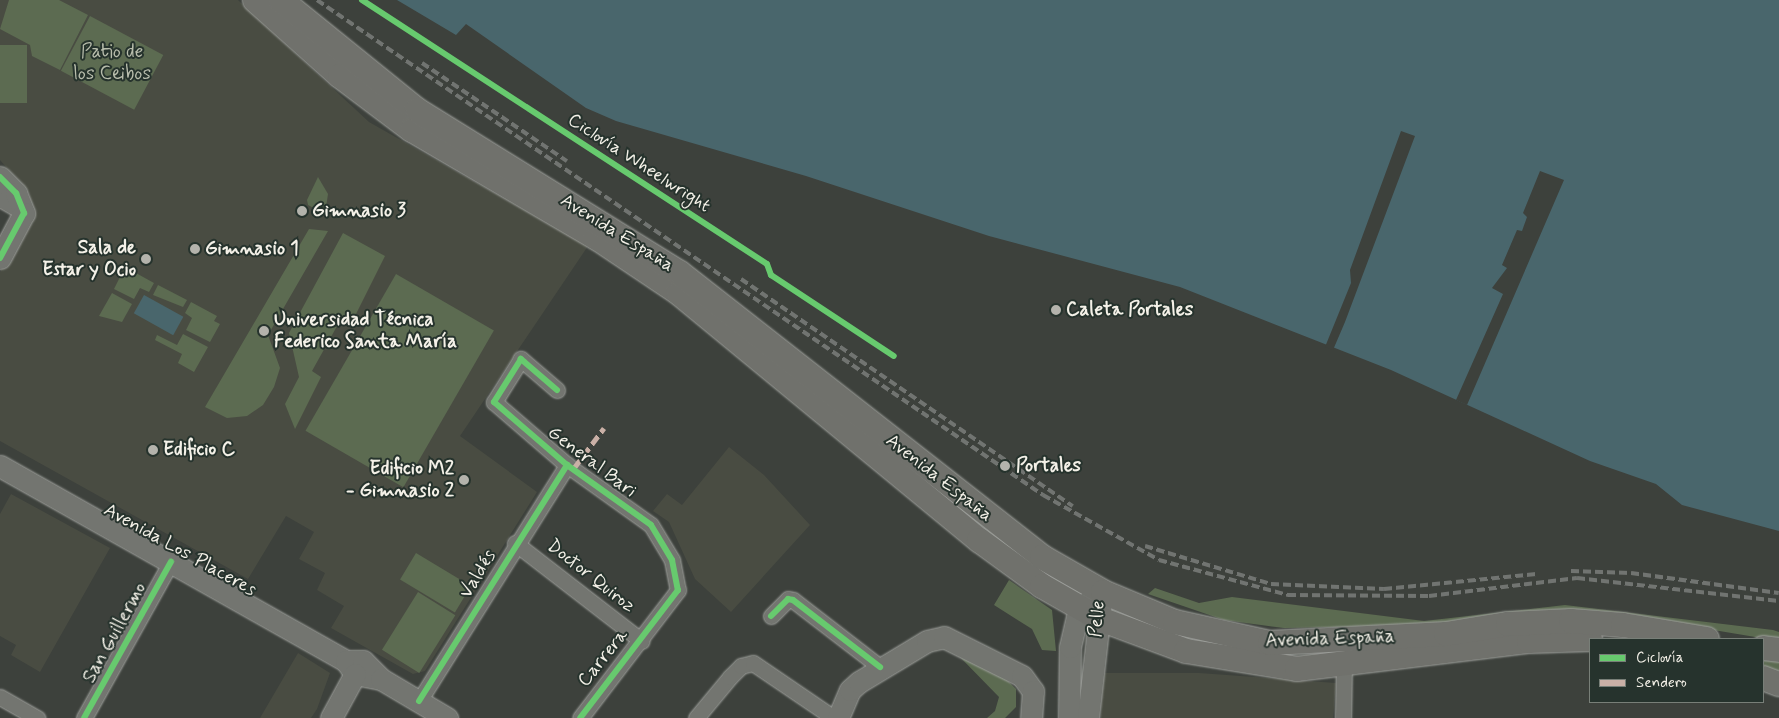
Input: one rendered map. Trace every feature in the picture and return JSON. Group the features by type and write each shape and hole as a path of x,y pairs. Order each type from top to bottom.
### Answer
{"main road":[{"name":"Avenida España","path":"255,0 340,76 412,130 597,238 679,293 979,540 1079,608 1100,619 1186,651 1247,664 1344,666 1529,641 1589,639"},
{"name":"Avenida España","path":"281,0 417,110 680,273 1042,557 1103,592 1175,622 1270,643 1446,634 1508,624 1571,621 1623,625 1701,638"},
{"path":"0,177 16,193 24,212 0,258"},
{"name":"Avenida Los Placeres","path":"0,466 171,562 351,667 381,679 446,718"},
{"name":"Pelle","path":"1069,718 1070,647 1079,608 1103,592"},
{"name":"Pelle","path":"1088,718 1103,592"},
{"path":"836,718 850,690 880,667 927,641 952,639 1022,676 1033,691 1032,718"},
{"path":"1764,648 1779,650"},
{"path":"331,718 351,667"},
{"path":"1764,678 1779,684"}],"street":[{"path":"0,199 24,212"},
{"name":"General Bari","path":"557,390 521,359 494,402 567,465 658,533 676,576 675,599"},
{"name":"Valdés","path":"419,701 514,543 567,465"},
{"name":"Doctor Quiroz","path":"514,543 642,641"},
{"name":"San Guillermo","path":"84,718 171,562"},
{"name":"Carrera","path":"580,718 675,599"},
{"path":"771,616 788,599 793,600 880,667"},
{"path":"696,718 730,676 741,666 753,663 836,718"},
{"path":"1343,718 1344,666"},
{"path":"0,697 37,718"}],"shaded area":[{"name":"Universidad Técnica Federico Santa María","path":"0,0 238,0 369,122 588,246 460,436 537,492 425,671 413,674 331,628 344,606 317,590 325,573 299,559 314,532 286,516 248,579 0,441 0,272 33,214 29,194 0,160"},
{"path":"729,447 764,475 810,525 731,612 695,579 669,522 653,511 667,494 682,505"},
{"path":"11,494 110,548 40,672 11,655 16,645 0,636 0,514"},
{"path":"298,653 330,673 317,709 311,718 260,718"},
{"path":"1102,673 1199,673 1336,683 1333,718 1101,718"}],"green space":[{"path":"9,0 59,0 88,15 60,70 32,56 30,45 0,29"},
{"name":"Patio de los Ceibos","path":"90,16 163,55 134,110 61,71"},
{"path":"0,45 27,45 27,103 0,103"},
{"path":"318,177 328,194 325,214 308,205 307,200"},
{"path":"309,229 328,231 268,335 280,368 274,387 263,405 247,416 227,418 205,407"},
{"path":"343,233 385,256 351,324 341,319 312,371 321,377 295,429 285,404 299,377 289,333"},
{"path":"125,267 154,283 149,292 140,288 134,299 114,289"},
{"path":"396,274 494,330 403,487 306,431"},
{"path":"158,285 187,300 183,307 153,295"},
{"path":"112,293 132,304 122,322 99,316"},
{"path":"191,302 217,316 214,321 220,324 210,342 186,330 192,318 185,313"},
{"path":"183,334 208,347 194,372 178,363 182,354 155,340 157,335 177,345"},
{"path":"416,553 471,586 455,613 400,580"},
{"path":"1009,580 1052,610 1056,651 1042,650 1032,629 994,605"},
{"path":"1155,588 1199,603 1232,597 1424,621 1565,605 1773,630 1779,632 1779,641 1660,621 1284,628 1224,620 1148,594"},
{"path":"418,592 455,615 419,673 382,650"},
{"path":"957,654 1004,677 1016,689 1016,707 1005,718 987,718 995,711 999,697"},
{"path":"1764,658 1779,661 1779,672 1764,666"}],"water":[{"path":"397,0 1779,0 1779,531 1682,505 1656,484 1590,461 1391,370 1180,287 989,236 806,176 616,121 586,108 466,24 456,35"},
{"path":"144,295 183,317 173,335 134,313"}],"pier":[{"path":"1401,131 1415,136 1333,350 1325,347 1351,283 1350,270"},
{"path":"1540,171 1564,180 1467,405 1456,400 1503,294 1492,288 1507,268 1502,265 1517,230 1522,231 1527,217 1523,213"}],"railway":[{"path":"317,0 1043,495 1159,560 1288,595 1429,596 1577,578 1779,601"},
{"path":"422,63 567,161"},
{"path":"741,279 1073,506"},
{"path":"1145,546 1271,584 1384,589 1536,574"},
{"path":"1571,571 1631,573 1779,593"}],"marked path":[{"path":"574,468 604,428"}],"cycle path":[{"name":"Ciclovía Wheelwright","path":"362,0 767,264 771,275 894,356"},
{"path":"0,177 16,193 24,213 0,258"},
{"path":"557,390 521,359 494,402 567,465 651,525 672,560 678,590 580,718"},
{"path":"419,701 567,465"},
{"path":"84,718 171,562"},
{"path":"771,616 788,599 793,600 880,667"}],"place":[{"name":"Gimnasio 3","path":"302,211"},
{"name":"Gimnasio 1","path":"195,249"},
{"name":"Sala de Estar y Ocio","path":"146,259"},
{"name":"Caleta Portales","path":"1056,310"},
{"name":"Universidad Técnica Federico Santa María","path":"264,331"},
{"name":"Edificio C","path":"153,450"},
{"name":"Portales","path":"1005,466"},
{"name":"Edificio M2 - Gimnasio 2","path":"464,480"}]}
